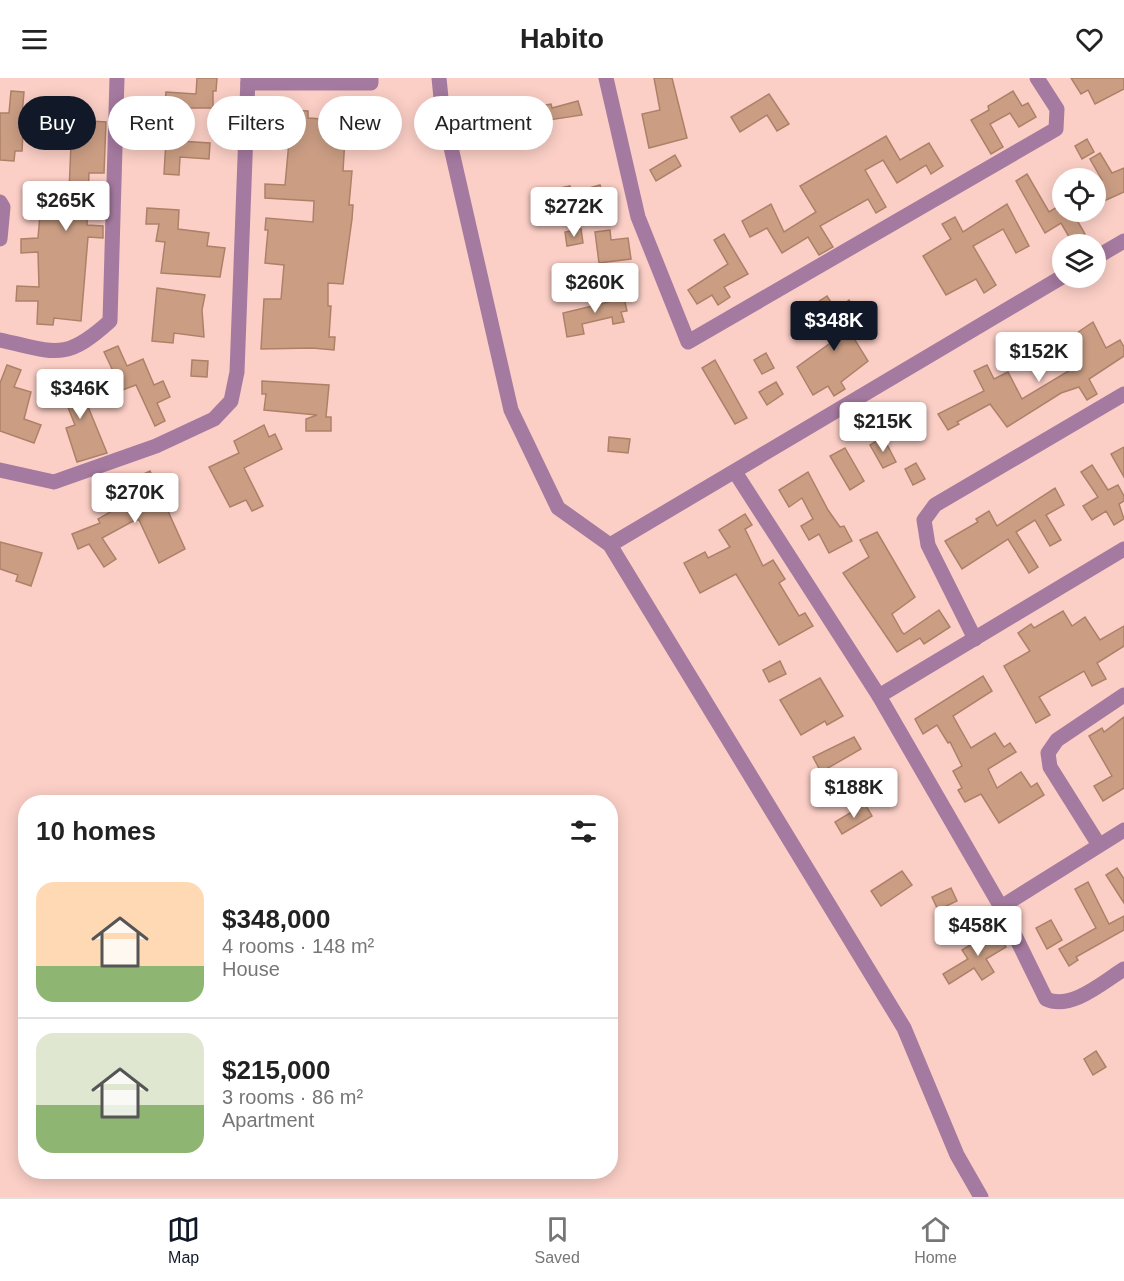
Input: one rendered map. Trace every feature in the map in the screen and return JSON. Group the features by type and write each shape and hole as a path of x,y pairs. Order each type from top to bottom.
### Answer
{"street":[{"path":"0,340 56,353 86,344 110,321 117,78"},
{"path":"0,470 54,482 175,437 213,419 231,401 237,372 248,80 371,83 371,78"},
{"path":"439,78 442,108 511,410 558,508 610,545 904,1028 957,1155 981,1197"},
{"path":"606,78 638,217 688,342 1056,129 1057,109 1037,78"},
{"path":"0,201 3,207 0,239"},
{"path":"1106,252 1124,241"},
{"path":"610,545 1052,284"},
{"path":"975,639 928,545 924,520 935,506 1124,394"},
{"path":"735,472 879,696 1001,907 1046,999 1056,1004 1070,1001 1124,969"},
{"path":"879,696 1124,549"},
{"path":"1099,845 1050,767 1048,753 1057,740 1124,695"},
{"path":"1001,907 1124,830"}],"building":[{"path":"197,78 217,78 216,91 213,91 213,96 207,96 207,108 195,108 195,96 166,96 166,92 196,94"},
{"path":"654,78 672,78 687,138 649,148 642,114 660,110"},
{"path":"1071,78 1124,78 1124,89 1095,104 1088,90 1081,94"},
{"path":"11,91 24,92 24,96 18,96 18,150 22,151 15,151 14,161 0,160 0,113 9,113"},
{"path":"1013,91 1022,106 1028,103 1036,117 1019,127 1010,113 990,124 1003,147 991,154 971,120 989,110 988,106"},
{"path":"769,94 789,124 777,131 767,115 740,132 731,117"},
{"path":"578,101 582,115 553,119 553,108"},
{"path":"306,111 308,111 308,118 318,119 318,150 344,150 343,171 352,171 349,205 353,205 352,219 343,284 328,283 328,306 331,306 329,337 335,337 334,350 261,349 264,299 281,299 284,265 265,263 268,230 265,230 266,218 313,222 314,201 265,198 265,184 285,185 288,150 306,150"},
{"path":"96,121 106,122 104,173 89,173 87,225 103,226 103,238 88,237 81,321 54,318 53,325 37,324 38,301 16,301 17,286 39,287 38,252 21,253 21,239 38,238 42,191 69,192 71,150 96,150"},
{"path":"886,136 900,160 929,143 943,166 931,174 926,165 897,183 883,160 865,170 886,207 876,213 868,199 820,226 833,247 819,255 808,237 782,253 767,228 750,237 742,221 771,204 784,232 816,212 800,186"},
{"path":"1087,139 1094,152 1082,159 1075,146"},
{"path":"195,142 207,143 209,159 180,157 179,175 164,174 165,150 195,150"},
{"path":"1100,153 1112,173 1124,168 1124,192 1106,200 1106,168 1095,168 1090,159"},
{"path":"675,155 681,166 656,181 650,170"},
{"path":"1027,174 1049,212 1052,210 1052,222 1078,222 1085,234 1067,234 1061,223 1045,233 1016,181"},
{"path":"600,185 604,199 586,204 582,190"},
{"path":"570,186 573,201 553,205 550,190"},
{"path":"1007,204 1029,246 1016,253 1003,229 973,246 996,285 984,293 976,279 946,295 923,256 951,239 942,224 955,217 963,232"},
{"path":"147,208 179,210 178,229 209,233 207,246 225,248 220,277 161,273 165,242 156,241 159,224 146,224"},
{"path":"581,229 583,243 567,246 565,232"},
{"path":"610,230 611,240 628,238 631,259 599,263 595,232"},
{"path":"724,234 748,274 724,287 730,297 718,305 712,295 697,304 688,290 728,264 714,240"},
{"path":"615,286 619,299 624,298 627,311 621,312 624,322 613,324 612,317 582,324 584,334 567,337 563,313 609,302 606,288"},
{"path":"157,288 205,295 202,310 204,337 174,333 173,343 152,341"},
{"path":"827,296 836,310 849,300 859,314 845,324 868,361 841,382 845,389 834,396 828,386 813,395 797,367 836,339 815,304"},
{"path":"1093,322 1106,348 1120,340 1124,347 1124,356 1089,379 1097,394 1087,400 1079,387 1061,393 1007,427 990,404 957,422 959,424 948,430 938,414 984,391 974,371 987,365 994,379 1008,372 1022,399 1082,363 1068,339"},
{"path":"118,346 127,366 143,359 154,385 163,381 170,397 157,403 165,421 155,426 136,385 106,396 99,379 114,373 104,352"},
{"path":"766,353 774,368 762,374 754,360"},
{"path":"192,360 208,361 207,377 191,376"},
{"path":"715,360 747,418 735,424 702,368"},
{"path":"7,365 21,370 14,387 31,392 24,419 41,425 34,443 0,431 0,383"},
{"path":"73,370 107,453 77,462 66,428 75,425 56,377"},
{"path":"262,381 329,385 326,417 331,417 331,431 306,431 306,419 317,415 264,410 266,394 262,394"},
{"path":"776,382 783,394 767,405 759,392"},
{"path":"264,425 269,437 275,434 282,449 244,468 263,506 252,511 246,500 230,507 209,467 239,453 234,441"},
{"path":"609,437 630,439 628,453 608,451"},
{"path":"883,437 896,462 883,468 870,445"},
{"path":"1124,447 1124,477 1111,454"},
{"path":"845,448 864,481 850,490 830,456"},
{"path":"916,463 925,479 913,485 905,469"},
{"path":"1092,465 1108,490 1118,485 1124,496 1124,501 1119,504 1124,519 1114,525 1106,511 1092,520 1083,506 1098,497 1081,472"},
{"path":"150,471 185,549 159,563 139,520 135,520 102,538 116,559 104,567 89,544 78,549 72,534 100,523 98,519 112,511 106,499 118,492 124,504 145,494 137,477"},
{"path":"808,472 828,510 840,527 844,526 852,541 829,553 819,534 809,540 801,526 813,519 802,498 789,507 779,490"},
{"path":"1055,488 1064,505 1046,515 1061,540 1050,546 1035,520 1016,532 1038,567 1029,573 1008,539 962,569 945,541 978,522 976,519 989,511 997,526"},
{"path":"745,514 752,525 745,529 763,566 773,560 785,579 779,583 799,616 805,613 813,626 779,645 736,574 700,593 684,563 705,552 708,558 730,547 719,530"},
{"path":"877,532 915,597 892,614 902,632 904,634 939,610 950,627 924,644 920,638 897,652 843,573 869,557 860,540"},
{"path":"0,542 42,553 31,586 16,581 18,575 0,569"},
{"path":"1063,611 1072,626 1085,617 1100,640 1124,626 1124,646 1097,663 1106,679 1092,686 1084,671 1039,697 1050,715 1036,723 1004,666 1030,651 1018,633 1031,624 1034,628"},
{"path":"780,661 786,674 769,682 763,670"},
{"path":"983,676 992,691 953,716 971,748 995,733 1004,747 1010,743 1016,752 988,769 997,788 1021,772 1031,787 1037,783 1044,795 999,823 981,794 965,802 958,790 962,788 953,771 962,766 950,742 948,743 937,725 923,734 915,719"},
{"path":"820,678 843,716 827,725 825,721 801,735 780,700"},
{"path":"1124,717 1124,788 1103,801 1094,786 1112,776 1089,736 1102,728 1104,732"},
{"path":"854,737 861,749 821,772 813,757"},
{"path":"865,804 872,816 842,834 835,822"},
{"path":"1117,868 1124,879 1124,903 1106,875"},
{"path":"902,871 912,885 881,906 871,891"},
{"path":"1088,882 1109,924 1124,916 1124,930 1076,957 1078,960 1069,966 1059,949 1096,928 1075,889"},
{"path":"951,888 957,901 938,910 932,897"},
{"path":"1051,920 1062,940 1047,949 1036,928"},
{"path":"996,929 1006,947 986,959 994,972 982,980 974,968 949,984 943,974 968,959 962,950"},
{"path":"1096,1051 1106,1067 1093,1075 1084,1059"}]}
